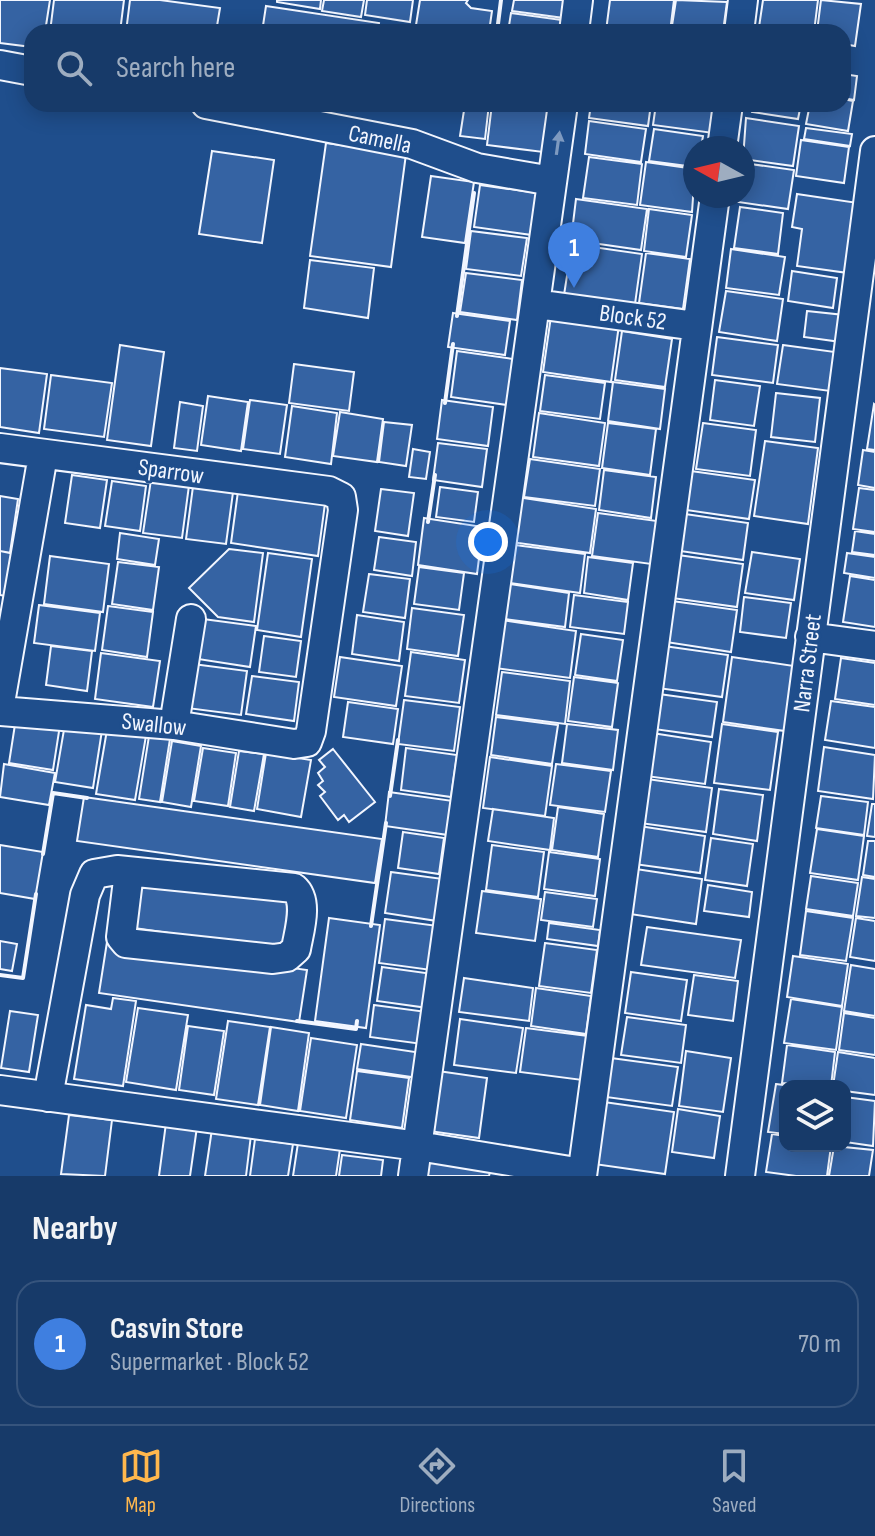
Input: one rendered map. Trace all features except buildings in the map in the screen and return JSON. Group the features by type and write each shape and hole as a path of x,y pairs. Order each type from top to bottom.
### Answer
{"street":[{"path":"575,24 578,0"},
{"path":"740,24 743,0"},
{"path":"0,65 24,70"},
{"name":"Camella","path":"247,112 412,144 477,168 552,181"},
{"path":"413,1176 562,112"},
{"path":"724,136 727,112"},
{"name":"Narra Street","path":"740,1176 875,151"},
{"name":"Block 52","path":"536,304 696,326 713,208"},
{"path":"0,1090 418,1146 582,1174 696,326"},
{"name":"Sparrow","path":"0,448 329,491 341,497 343,510 307,742"},
{"path":"0,703 43,455"},
{"path":"174,725 191,619"},
{"path":"810,637 875,646"},
{"name":"Swallow","path":"0,711 174,725 294,744 307,742"},
{"path":"48,1097 87,888 94,874 117,870 294,888 300,895 302,907 296,949 287,957 273,959 126,943 121,937 129,872"}],"wall":[{"path":"498,24 501,0"},
{"path":"457,316 474,193"},
{"path":"445,403 453,344"},
{"path":"428,522 435,475"},
{"path":"390,796 398,740"},
{"path":"43,854 53,793 87,798"},
{"path":"371,926 386,823"},
{"path":"0,975 23,978 36,894"},
{"path":"297,1021 356,1029 357,1021"}],"place":[{"name":"Casvin Store","path":"574,288"}]}
